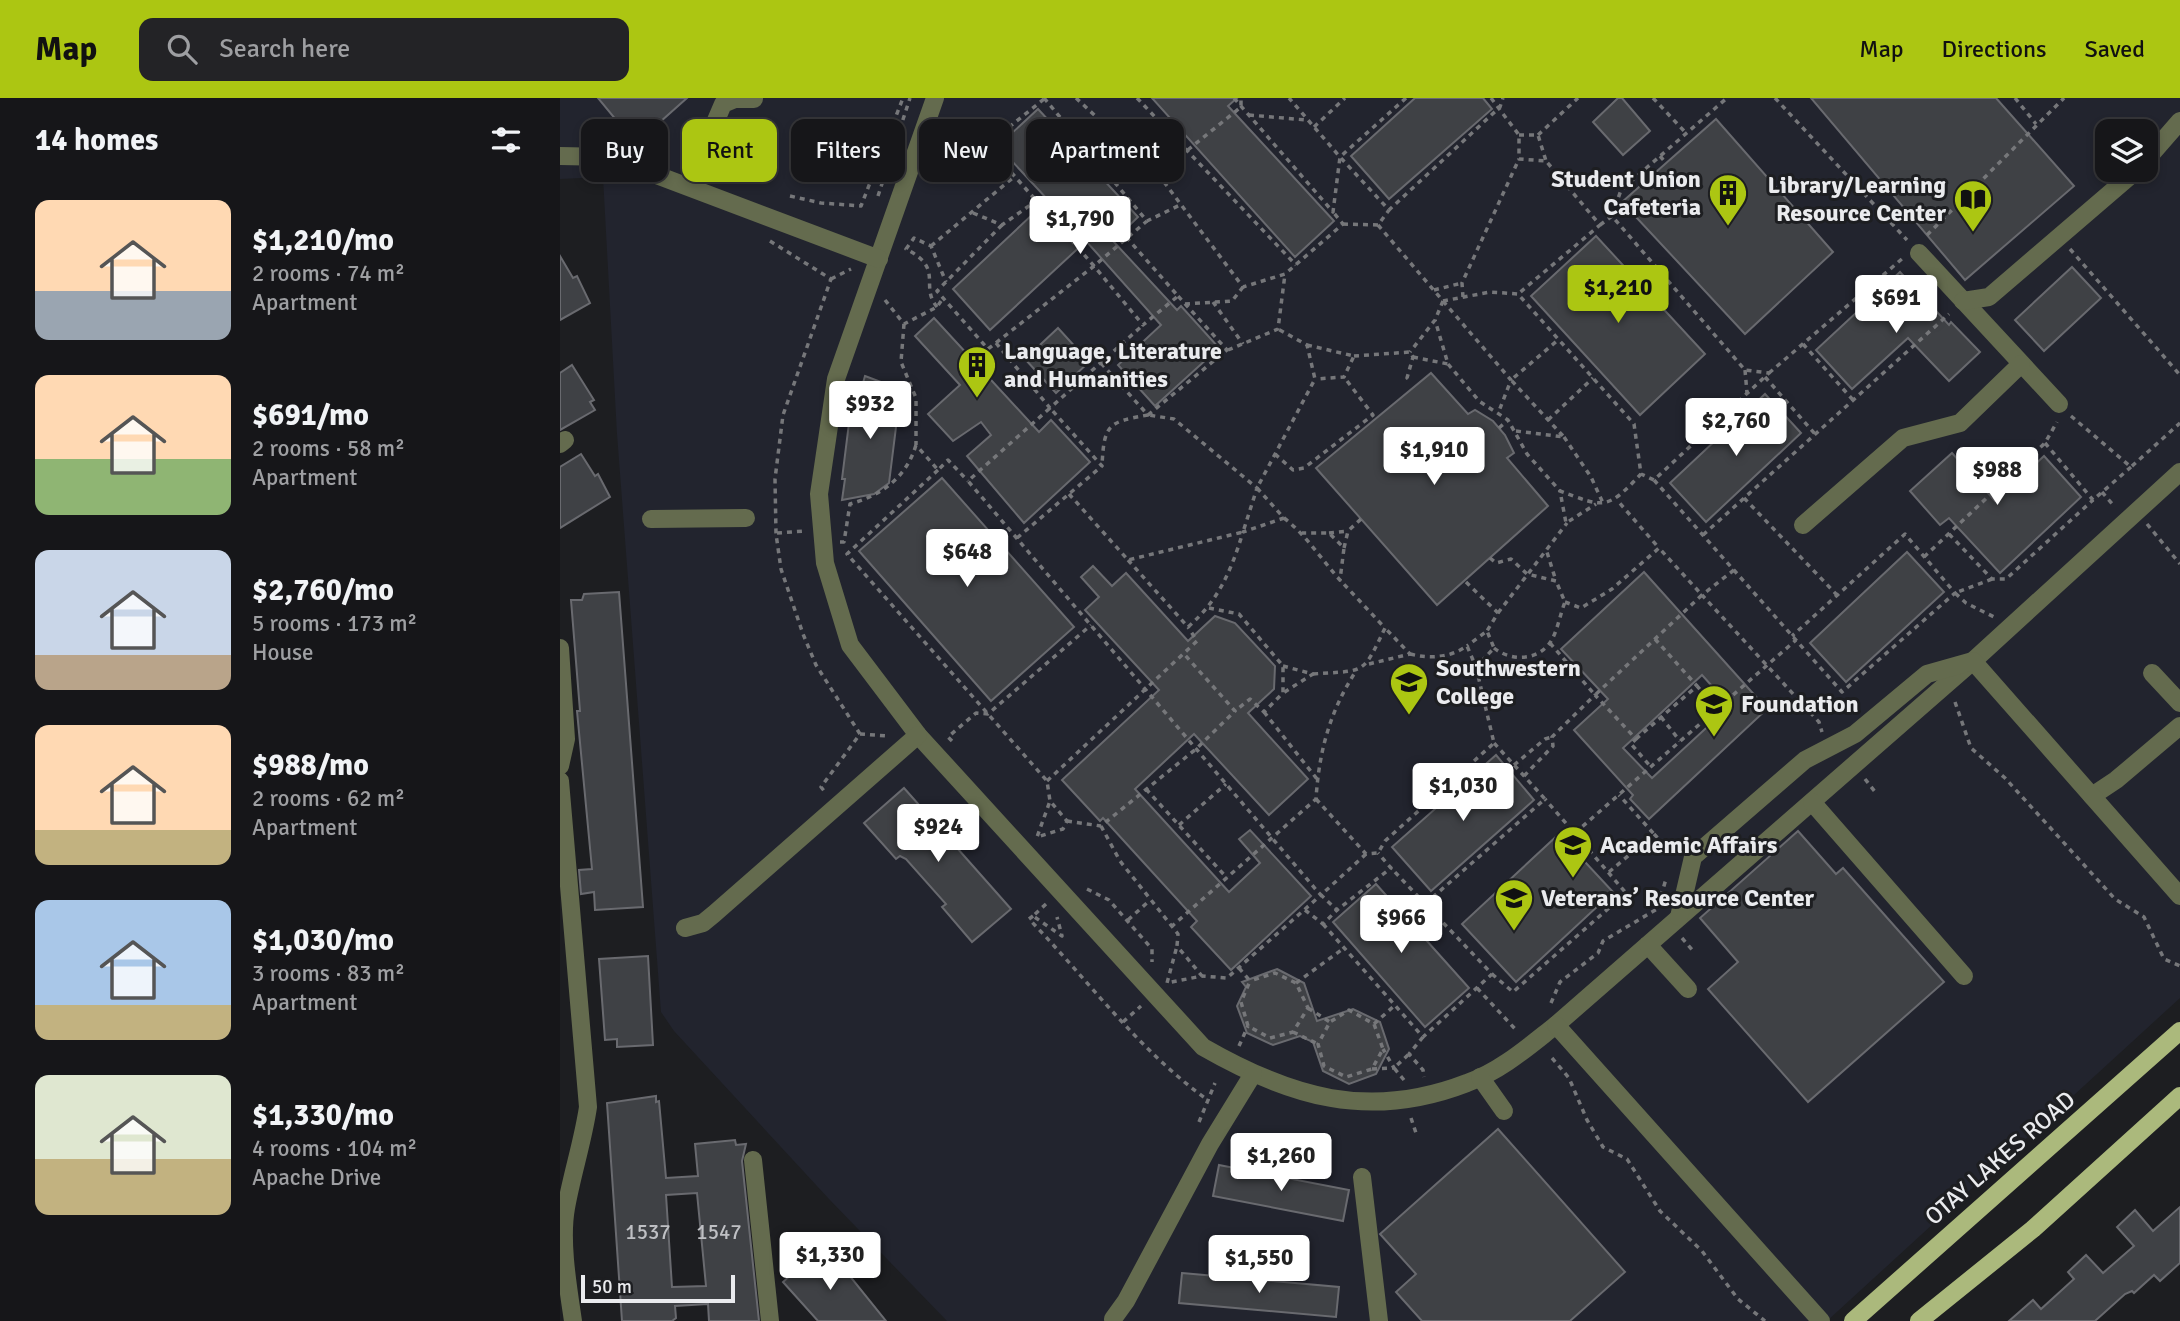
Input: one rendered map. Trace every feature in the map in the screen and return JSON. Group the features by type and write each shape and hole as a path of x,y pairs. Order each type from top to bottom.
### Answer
{"main road":[{"name":"OTAY LAKES ROAD","path":"1853,1321 2180,1031"},
{"path":"1919,1321 2033,1229 2180,1096"}],"street":[{"path":"935,98 836,379 819,494 820,528 825,563 850,645 918,735 1203,1047 1252,1074 1301,1093 1352,1102 1417,1098 1480,1077 1510,1060 1552,1018 1648,945 1973,661 2180,472"},
{"path":"717,119 723,104 735,99 754,99"},
{"path":"2158,146 2180,121"},
{"path":"561,154 609,157 879,259"},
{"path":"1963,301 1989,297 2123,182"},
{"path":"1915,249 2061,407"},
{"path":"1803,525 1903,438 1960,423 2021,364"},
{"path":"651,519 746,518"},
{"path":"560,648 566,739 560,766"},
{"path":"1973,661 2180,896"},
{"path":"1679,917 1693,857 1702,848 1805,761 1855,734 1927,674 1973,661"},
{"path":"2152,673 2180,703"},
{"path":"2092,796 2116,780 2180,726"},
{"path":"685,928 703,923 714,914 918,735"},
{"path":"560,780 588,1107 582,1150 566,1210 567,1279 573,1321"},
{"path":"1812,802 1964,976"},
{"path":"1648,945 1688,989"},
{"path":"1552,1018 1821,1321"},
{"path":"1113,1319 1126,1301 1210,1143 1252,1074"},
{"path":"1480,1077 1504,1111"},
{"path":"753,1160 770,1321"},
{"path":"1363,1177 1379,1321"}],"path":[{"path":"790,196 821,203 862,206 903,98"},
{"path":"875,207 910,98"},
{"path":"1143,325 987,145 1044,98 1147,221"},
{"path":"1076,98 1099,119"},
{"path":"1138,98 1296,265"},
{"path":"1234,98 1343,224"},
{"path":"1241,98 1241,107"},
{"path":"1289,98 1389,210"},
{"path":"1314,127 1345,98"},
{"path":"1333,212 1340,157 1406,98"},
{"path":"1463,297 1462,283 1519,159 1519,135 1492,98"},
{"path":"1378,225 1389,210 1500,107 1503,98"},
{"path":"1519,135 1538,135 1578,98"},
{"path":"1653,98 1686,133"},
{"path":"1518,295 1612,216 1621,190 1727,98"},
{"path":"1775,98 1915,249"},
{"path":"2015,98 2036,124"},
{"path":"1654,480 1769,373 1915,249 2064,98"},
{"path":"900,106 906,108"},
{"path":"1184,153 1241,107"},
{"path":"1249,116 1308,120"},
{"path":"1538,135 1546,161 1600,225"},
{"path":"1660,156 1666,163"},
{"path":"1519,159 1546,161"},
{"path":"931,246 1015,176"},
{"path":"1164,182 1243,287"},
{"path":"1036,201 1002,225 937,291 988,349 1147,221 1180,204"},
{"path":"973,213 1002,225"},
{"path":"1612,216 1745,370 1747,393"},
{"path":"1185,304 1232,301 1243,287 1285,274 1343,224 1378,225 1511,380 1564,437 1591,477 1603,503"},
{"path":"937,307 931,300 931,279 927,267 920,256 906,249 914,237 931,246 946,282"},
{"path":"2060,237 2180,375"},
{"path":"1128,238 1227,350"},
{"path":"831,279 848,271"},
{"path":"1278,329 1285,274"},
{"path":"837,534 839,542 844,542 849,503 873,496 893,482 910,466 916,445 916,398 901,362 904,324 870,283"},
{"path":"1434,290 1462,283"},
{"path":"1443,301 1490,292 1518,295 1634,424 1641,474"},
{"path":"968,481 1178,296"},
{"path":"904,324 937,307 943,298"},
{"path":"1410,380 1407,378 1411,354 1435,320 1443,301"},
{"path":"1703,535 1963,301"},
{"path":"1213,302 1243,344"},
{"path":"1435,320 1448,364 1479,401 1499,411 1508,420 1527,454 1560,491 1596,504"},
{"path":"1148,415 1227,350 1278,329"},
{"path":"1278,329 1307,345 1354,356 1411,354 1448,364"},
{"path":"1499,411 1511,380 1558,340"},
{"path":"996,343 1101,466"},
{"path":"1803,344 1853,400"},
{"path":"1188,626 1209,608 1234,561 1257,488 1315,379 1307,345"},
{"path":"1344,377 1354,356"},
{"path":"1101,363 1148,415"},
{"path":"1745,370 1769,373"},
{"path":"1315,379 1344,377"},
{"path":"1275,454 1293,470 1304,468 1375,416 1344,377"},
{"path":"1765,377 1815,434"},
{"path":"1548,420 1593,378"},
{"path":"1924,557 2045,443 2061,407 2131,467"},
{"path":"1017,538 1101,466 1103,437 1118,420 1148,415 1174,419 1257,488 1284,519 1302,533 1310,547 1410,654"},
{"path":"1499,428 1508,420"},
{"path":"1949,534 1992,579 2006,579 2180,423"},
{"path":"1516,431 1564,437"},
{"path":"2045,443 2093,500"},
{"path":"916,445 938,470"},
{"path":"1317,779 1264,712 1250,699 1196,749 1101,826 1066,821 1050,801 1046,781 847,554 948,460 1017,538 1196,749 1226,784 1272,839 1337,910"},
{"path":"1641,474 1654,480 1842,692 1955,593 1905,534 1792,635"},
{"path":"1209,608 1238,614 1283,666 1313,674 1356,671 1368,665 1410,654 1430,659 1458,652 1487,631 1568,521 1596,504 1616,500 1641,474"},
{"path":"1560,491 1566,523 1568,521"},
{"path":"2102,492 2115,507"},
{"path":"1046,781 1197,641 1188,626 1069,494"},
{"path":"1744,498 1837,595"},
{"path":"1616,500 1819,722 1822,733 1812,739"},
{"path":"1128,559 1242,532 1284,519"},
{"path":"1340,580 1348,531 1361,519"},
{"path":"2151,529 2180,564"},
{"path":"777,533 799,531"},
{"path":"1302,533 1348,531"},
{"path":"1329,533 1344,548"},
{"path":"1564,602 1581,608 1612,589 1659,548"},
{"path":"1487,631 1494,648 1503,655 1535,656 1550,643 1564,602 1546,550"},
{"path":"1490,558 1496,563 1511,559 1527,574 1556,581"},
{"path":"1514,765 1545,739 1552,737 1702,595 1734,570"},
{"path":"1466,582 1498,613"},
{"path":"957,747 948,737 976,713 988,714 1091,625"},
{"path":"1368,665 1385,628"},
{"path":"1656,639 1717,709"},
{"path":"1575,833 1796,640"},
{"path":"1550,643 1636,739"},
{"path":"1378,852 1492,974 1513,992 1626,893 1494,743 1476,667 1467,646"},
{"path":"1476,667 1494,648"},
{"path":"1184,654 1235,712"},
{"path":"1283,666 1283,693"},
{"path":"1171,927 1316,799 1317,779 1328,725 1356,671"},
{"path":"1264,712 1283,693 1313,674"},
{"path":"1651,767 1631,744 1697,686"},
{"path":"1955,702 1971,748 2005,778 2116,899 2144,917 2164,959 2180,966"},
{"path":"1661,717 1680,741"},
{"path":"860,734 888,736"},
{"path":"1524,776 1553,746 1552,737"},
{"path":"1167,983 1202,976 1227,978 1366,854 1378,852 1385,841 1494,743"},
{"path":"1865,779 1876,793"},
{"path":"1179,825 1226,784"},
{"path":"1146,789 1227,878"},
{"path":"1619,795 1674,855"},
{"path":"1316,799 1366,854"},
{"path":"1425,904 1545,799"},
{"path":"1037,837 1050,801"},
{"path":"1037,837 1063,829 1066,821"},
{"path":"1101,826 1119,861 1178,934 1178,946 1167,983"},
{"path":"1028,827 1046,848"},
{"path":"1609,872 1654,834"},
{"path":"1671,866 1674,855 1684,847"},
{"path":"1323,925 1337,910 1391,868"},
{"path":"1552,1018 1560,982 1598,953 1603,941 1657,909 1667,876"},
{"path":"1084,886 1110,900 1128,920 1152,949 1152,966"},
{"path":"1053,897 1029,919 1168,1068 1209,1101"},
{"path":"1128,920 1149,901"},
{"path":"1033,916 1062,936 1061,925 1046,904"},
{"path":"1305,909 1323,925 1423,1037"},
{"path":"1680,936 1694,952"},
{"path":"1178,946 1202,976"},
{"path":"1296,983 1343,948"},
{"path":"1239,968 1250,981"},
{"path":"1229,1043 1238,1049 1248,1026 1241,1002 1250,981 1275,973 1296,983 1308,1008 1330,1022"},
{"path":"1159,974 1175,992"},
{"path":"1414,1081 1406,1083 1394,1068 1383,1049 1374,1024 1349,1010 1330,1022 1318,1044 1324,1066 1346,1077 1373,1069 1394,1068 1423,1037 1492,974"},
{"path":"1477,987 1520,1034 1527,1033"},
{"path":"1123,1022 1142,1005"},
{"path":"1374,1024 1395,1005"},
{"path":"1293,1032 1308,1008"},
{"path":"1248,1026 1270,1038 1293,1032 1318,1044"},
{"path":"1373,1069 1383,1049"},
{"path":"1409,1054 1423,1070 1424,1076 1421,1078"},
{"path":"1552,1058 1569,1078 1587,1120 1603,1147 1627,1159 1660,1212 1702,1251 1738,1299 1763,1321"},
{"path":"1199,1122 1215,1083"},
{"path":"1410,1116 1416,1133"}],"shaded area":[{"name":"Southwestern College","path":"560,98 2180,98 2180,998 1827,1321 947,1321 829,1199 674,1031 661,1012 617,434 603,182 668,182 668,119 581,119 581,178 560,179"}],"building":[{"path":"598,98 687,98 663,119 615,119"},
{"path":"1152,98 1237,98 1228,106 1334,221 1295,257 1184,134 1184,119 1171,119"},
{"path":"1415,98 1483,98 1492,109 1389,199 1351,156"},
{"path":"1618,98 1622,98 1650,131 1623,155 1593,122"},
{"name":"Library/Learning Resource Center","path":"1811,98 1996,98 2074,186 1965,280"},
{"path":"1038,109 1047,119 1027,119"},
{"name":"Student Union Cafeteria","path":"1716,119 1833,252 1745,334 1622,202"},
{"path":"1026,120 1026,176 1012,161 1012,133"},
{"path":"1031,182 1106,182 1138,217 1113,241 1177,310 1181,306 1219,348 1155,406 1118,365 1161,325 1086,241 990,330 953,289 1048,200"},
{"path":"1596,236 1705,354 1640,415 1531,296"},
{"path":"560,256 573,278 577,276 590,303 560,320"},
{"path":"2072,267 2101,298 2044,351 2015,320"},
{"path":"1900,272 1949,325 1951,322 1980,352 1949,381 1908,338 1852,389 1816,350"},
{"path":"934,318 1039,432 1051,420 1090,462 1024,523 967,456 991,435 981,422 953,441 928,414 960,385 915,336"},
{"path":"1058,328 1089,362 1056,393 1025,359"},
{"path":"572,365 594,400 590,402 595,410 560,430 560,373"},
{"path":"1431,373 1468,414 1475,410 1493,421 1505,435 1514,453 1507,458 1548,506 1437,605 1316,468"},
{"path":"865,376 905,391 882,411 896,427 889,483 874,494 842,500 850,415 854,414"},
{"path":"1765,394 1801,433 1706,522 1670,483"},
{"path":"1952,453 1995,501 2044,456 2081,497 2000,573 1949,518 1940,525 1910,491"},
{"path":"581,454 595,476 598,474 610,497 560,528 560,467"},
{"path":"942,478 1074,627 991,701 859,551"},
{"path":"1907,552 1944,592 1846,682 1810,643"},
{"path":"1093,566 1112,586 1126,573 1188,641 1215,616 1235,623 1275,666 1274,689 1248,713 1308,779 1269,815 1194,734 1135,789 1229,892 1260,863 1239,839 1250,830 1311,896 1231,970 1191,927 1197,921 1103,818 1100,821 1062,780 1159,690 1085,610 1099,597 1081,577"},
{"path":"1644,572 1767,709 1649,819 1630,799 1633,795 1574,730 1608,699 1561,649","holes":["1702,675 1730,706 1652,778 1623,748"]},
{"path":"619,592 643,907 595,910 594,892 581,894 579,870 592,869 577,711 580,711 571,600 582,600 584,594"},
{"path":"1496,755 1534,800 1431,891 1392,847"},
{"path":"904,788 1011,909 972,942 942,907 946,904 906,859 900,856 896,859 864,823"},
{"path":"1798,831 1836,874 1843,868 1944,982 1808,1102 1708,989 1738,962 1700,918"},
{"path":"1559,834 1613,892 1516,982 1462,924"},
{"path":"1376,884 1469,988 1425,1027 1333,922"},
{"path":"648,956 653,1045 617,1047 617,1039 605,1040 599,959"},
{"path":"1277,969 1304,983 1317,1021 1353,1009 1380,1022 1389,1049 1376,1074 1349,1084 1323,1071 1313,1042 1300,1036 1273,1045 1247,1033 1237,1006 1246,987 1242,982"},
{"path":"656,1096 656,1102 659,1101 666,1178 698,1176 695,1144 735,1140 736,1145 746,1144 742,1161 759,1321 709,1321 708,1304 675,1306 676,1318 672,1321 622,1321 607,1103","holes":["697,1193 706,1286 672,1287 666,1195"]},
{"path":"1498,1129 1625,1272 1570,1321 1422,1321 1396,1292 1416,1274 1380,1234"},
{"path":"1219,1165 1349,1190 1343,1221 1213,1196"},
{"path":"2180,1207 2180,1263 2160,1281 2154,1275 2134,1293 2132,1291 2125,1294 2095,1321 2009,1321 2033,1300 2041,1309 2074,1279 2068,1272 2086,1255 2103,1273 2134,1246 2117,1227 2135,1210 2153,1231"},
{"path":"821,1248 842,1272 845,1270 886,1321 818,1321 783,1282"},
{"path":"1182,1273 1339,1287 1336,1317 1179,1303"}],"place":[{"name":"Student Union Cafeteria","path":"1728,227"},
{"name":"Library/Learning Resource Center","path":"1973,233"},
{"name":"Language, Literature and Humanities","path":"977,399"},
{"name":"Southwestern College","path":"1409,716"},
{"name":"Foundation","path":"1714,738"},
{"name":"Academic Affairs","path":"1573,879"},
{"name":"Veterans’ Resource Center","path":"1514,932"}]}
